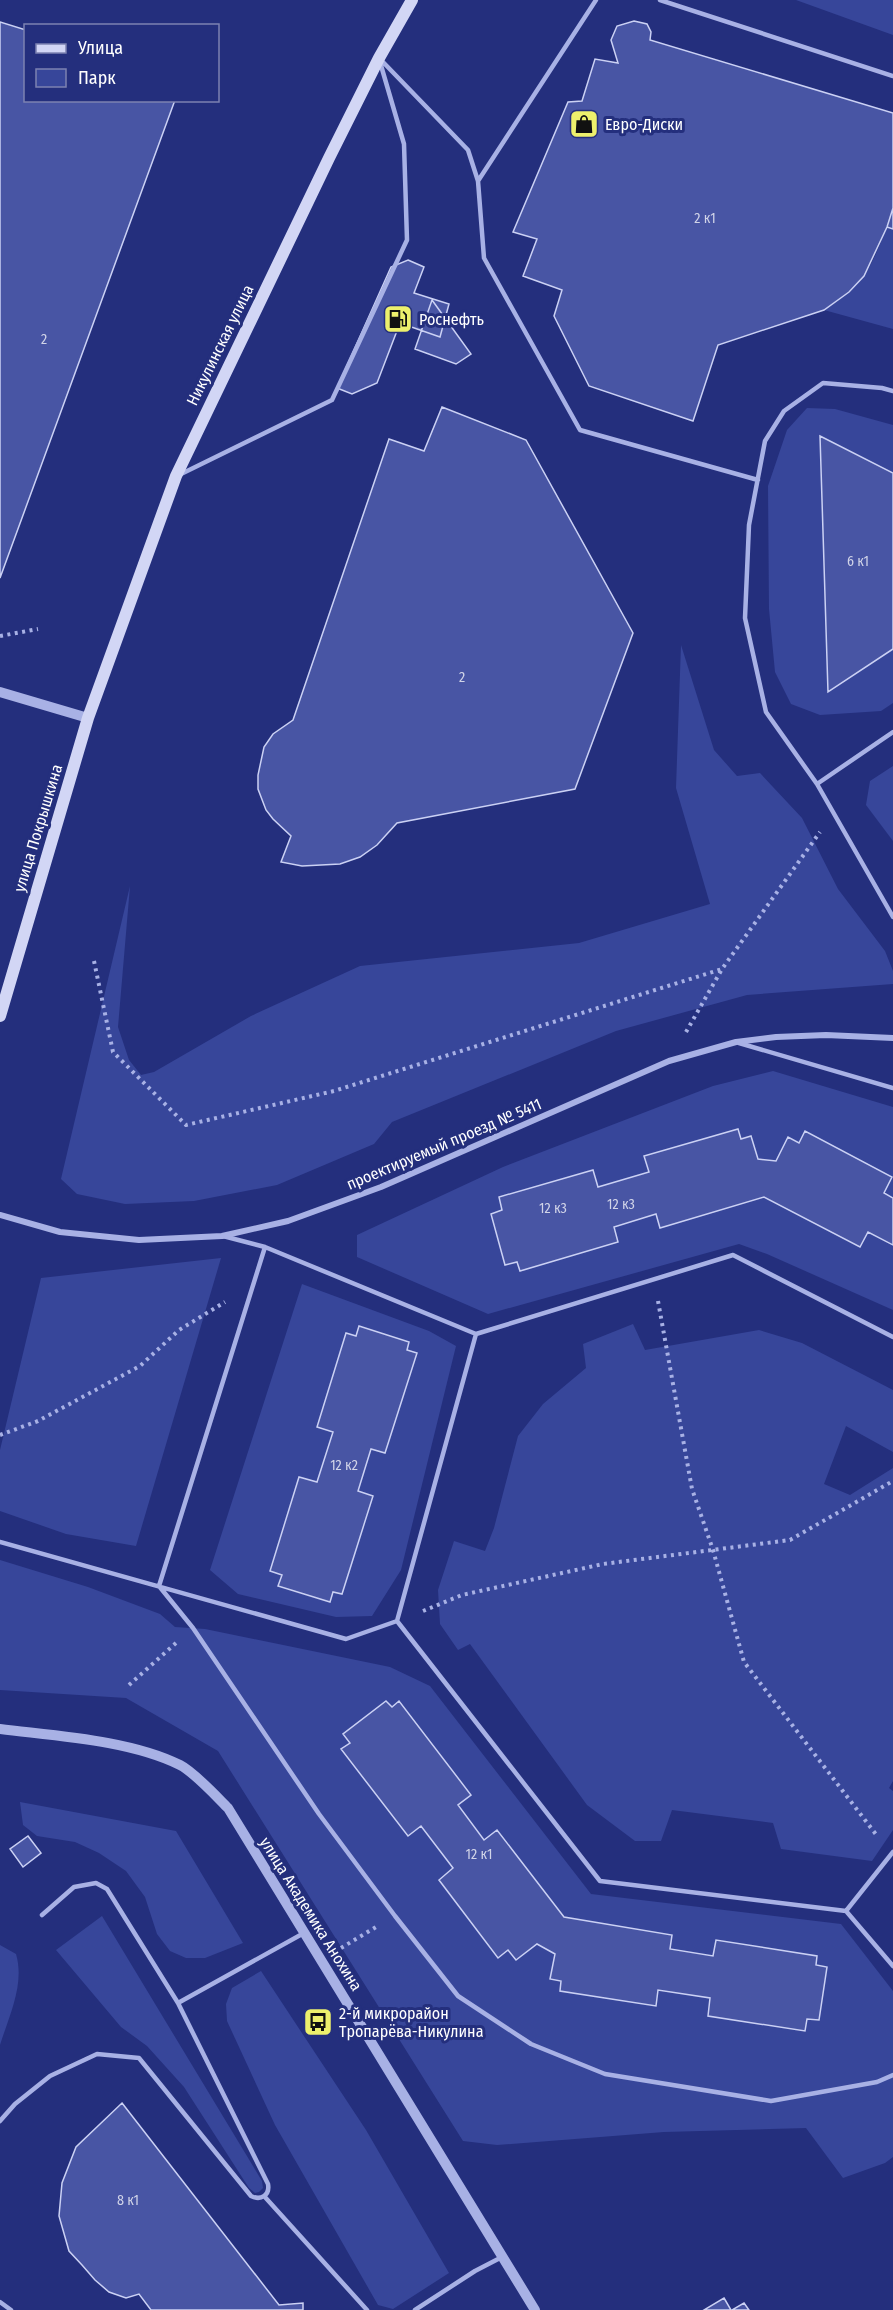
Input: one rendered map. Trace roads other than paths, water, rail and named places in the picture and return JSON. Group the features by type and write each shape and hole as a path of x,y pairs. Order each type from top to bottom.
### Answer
{"main road":[{"name":"Никулинская улица","path":"88,718 176,476 379,58 412,0"},
{"name":"улица Покрышкина","path":"0,1016 88,718"}],"street":[{"path":"0,692 88,718"},
{"name":"проектируемый проезд № 5411","path":"0,1215 60,1232 139,1240 222,1236 288,1221 381,1187 669,1062 736,1042 776,1037 826,1035 893,1038"},
{"name":"улица Академика Анохина","path":"0,1728 144,1751 182,1766 228,1808 536,2310"}],"lane":[{"path":"478,181 596,0"},
{"path":"660,0 893,76"},
{"path":"379,58 468,150 478,181 484,258 580,430 758,480"},
{"path":"176,476 332,400 406,240 404,144 379,58"},
{"path":"893,391 823,383 784,411 765,441 749,525 745,618 766,712 817,784 893,917"},
{"path":"817,784 893,732"},
{"path":"736,1042 893,1088"},
{"path":"222,1236 265,1247 476,1334 733,1255 893,1337"},
{"path":"159,1586 265,1247"},
{"path":"397,1621 476,1334"},
{"path":"0,1542 346,1639 397,1621"},
{"path":"159,1586 193,1628 319,1814 458,1996 531,2044 605,2074 771,2101 877,2082 893,2075"},
{"path":"397,1621 600,1881 846,1911 893,1966"},
{"path":"846,1911 892,1853"},
{"path":"0,2121 15,2104 50,2076 97,2054 139,2058 250,2196 257,2199 268,2191 268,2184 178,2003 107,1889 96,1883 74,1887 42,1914"},
{"path":"178,2003 305,1933"},
{"path":"264,2196 367,2310"},
{"path":"415,2310 475,2271 504,2256"},
{"path":"0,2302 11,2310"}],"place":[{"name":"Евро-Диски","path":"584,124"},
{"name":"Роснефть","path":"398,319"},
{"name":"2-й микрорайон Тропарёва-Никулина","path":"318,2022"}]}
